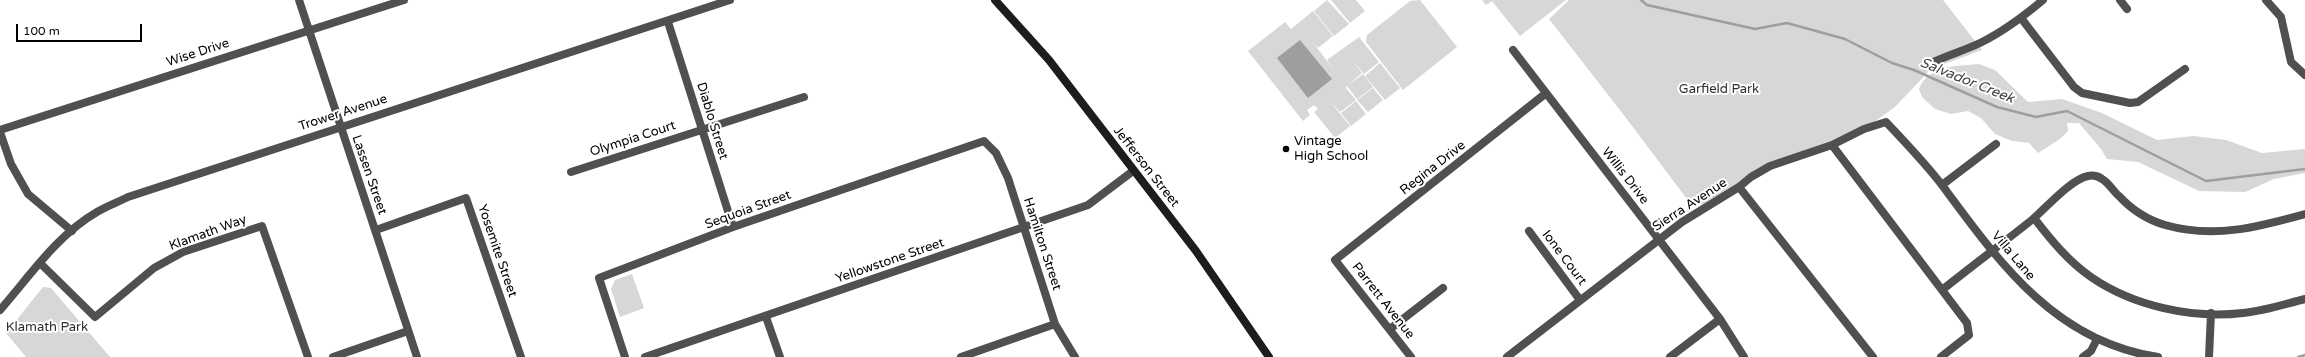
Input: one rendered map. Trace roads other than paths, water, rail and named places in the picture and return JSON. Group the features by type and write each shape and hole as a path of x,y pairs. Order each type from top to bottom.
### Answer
{"main road":[{"name":"Jefferson Street","path":"995,0 1049,60 1196,251 1269,357"}],"street":[{"name":"Lassen Street","path":"299,0 417,357"},
{"name":"Wise Drive","path":"0,131 404,0"},
{"name":"Trower Avenue","path":"0,310 40,263 72,231 97,212 128,197 340,126 668,22 730,0"},
{"path":"1925,66 1947,55 1982,42 2021,18 2043,0"},
{"path":"2120,0 2127,8"},
{"path":"2266,0 2281,17 2291,62 2305,75"},
{"path":"2021,18 2074,87 2082,93 2130,103 2138,102 2145,99 2185,69"},
{"name":"Diablo Street","path":"668,22 733,227"},
{"name":"Willis Drive","path":"1513,50 1545,94 1720,319 1744,357"},
{"name":"Regina Drive","path":"1335,260 1545,94"},
{"name":"Olympia Court","path":"571,172 804,97"},
{"name":"Sierra Avenue","path":"1507,357 1694,213 1739,187 1770,166 1832,145 1864,129 1886,122"},
{"name":"Villa Lane","path":"1886,122 1942,185 1992,251 2028,292 2060,316 2097,339 2116,346 2158,357"},
{"path":"0,131 10,164 28,194 72,231"},
{"name":"Sequoia Street","path":"625,357 599,278 733,227 984,141"},
{"name":"Hamilton Street","path":"984,141 996,153 1008,178 1055,324 1075,357"},
{"path":"1942,185 1996,144"},
{"path":"1832,145 1967,323 1969,335 1941,357"},
{"name":"Yellowstone Street","path":"646,357 1088,205 1133,171"},
{"path":"1942,290 2080,180 2095,176 2102,178 2119,197 2145,216 2179,228 2198,232 2231,231 2254,228 2305,214"},
{"path":"1739,187 1873,357"},
{"name":"Yosemite Street","path":"376,230 466,198 521,357"},
{"path":"2034,218 2069,259 2091,277 2113,290 2167,309 2210,313 2242,313 2305,299"},
{"name":"Klamath Way","path":"40,263 95,317 154,268 183,252 262,226 308,357"},
{"name":"Ione Court","path":"1529,231 1580,300"},
{"name":"Parrett Avenue","path":"1335,260 1390,329 1410,357"},
{"path":"1390,329 1443,288"},
{"path":"2209,357 2210,313"},
{"path":"766,317 780,357"},
{"path":"1670,357 1720,319"},
{"path":"961,357 1055,324"},
{"path":"333,357 408,331"},
{"path":"2084,357 2091,351 2097,339"}],"waterway":[{"name":"Salvador Creek","path":"1641,0 1647,5 1755,29 1787,23 1845,39 1892,63 1914,70 1997,107 2036,117 2067,111 2206,181 2305,169"},
{"path":"2298,357 2305,355"}],"place":[{"name":"Vintage High School","path":"1286,149"}],"park label":[{"name":"Garfield Park","path":"1719,90"},
{"name":"Klamath Park","path":"47,328"}]}
